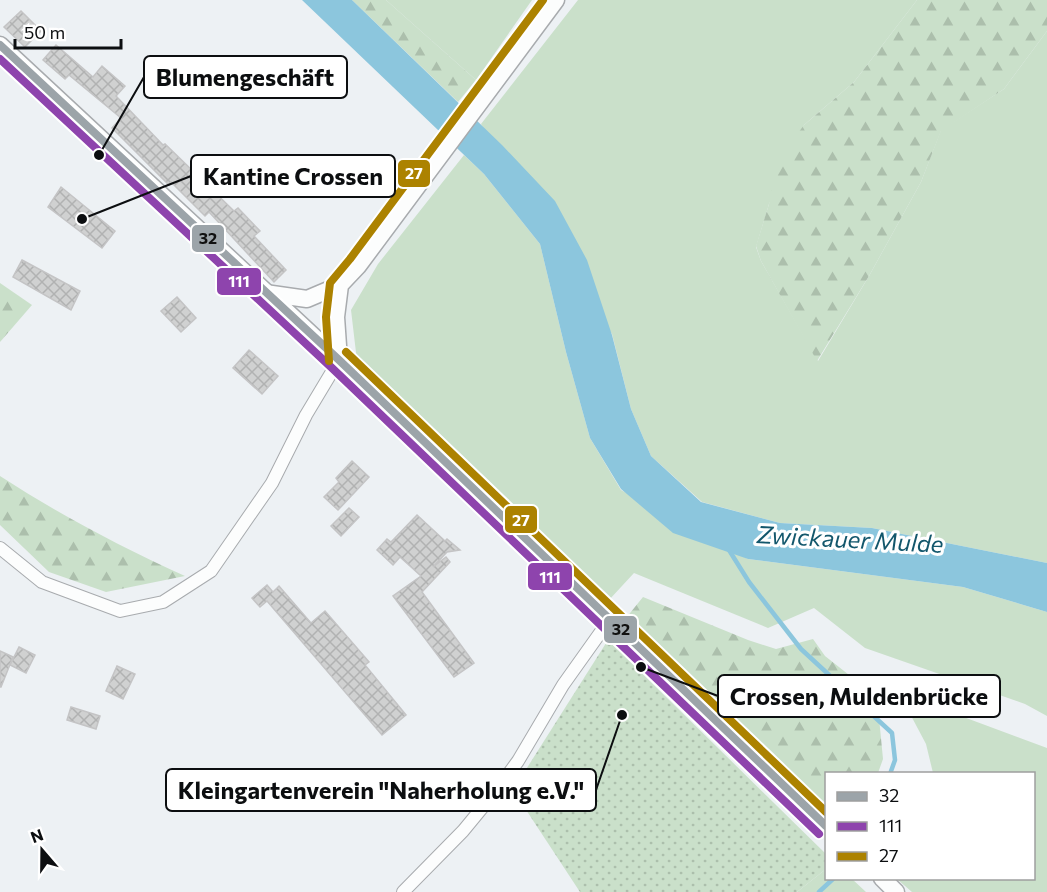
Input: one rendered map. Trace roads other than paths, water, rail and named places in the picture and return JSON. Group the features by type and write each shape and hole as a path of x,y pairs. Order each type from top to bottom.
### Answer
{"street":[{"path":"265,293 307,299 340,285 358,266 556,0"},
{"path":"0,45 339,360 825,825"},
{"path":"0,548 42,582 120,611 163,602 211,571 272,483 306,415 339,360 336,317 340,285"},
{"path":"403,892 463,831 496,791 518,760 563,685 610,619"},
{"path":"883,880 896,892"}],"water":[{"name":"Zwickauer Mulde","path":"302,0 352,0 502,145 555,201 587,260 612,335 631,409 651,456 701,502 780,523 872,528 1047,563 1047,612 963,587 748,559 673,533 621,489 590,438 540,244 484,174"}],"waterway":[{"path":"729,550 749,582 801,649 892,733 895,760 891,772"},
{"path":"819,892 832,880"}],"place":[{"name":"Blumengeschäft","path":"99,155"},
{"name":"Kantine Crossen","path":"82,219"},
{"name":"Crossen, Muldenbrücke","path":"641,667"},
{"name":"Kleingartenverein \"Naherholung e.V.\"","path":"622,715"}]}
